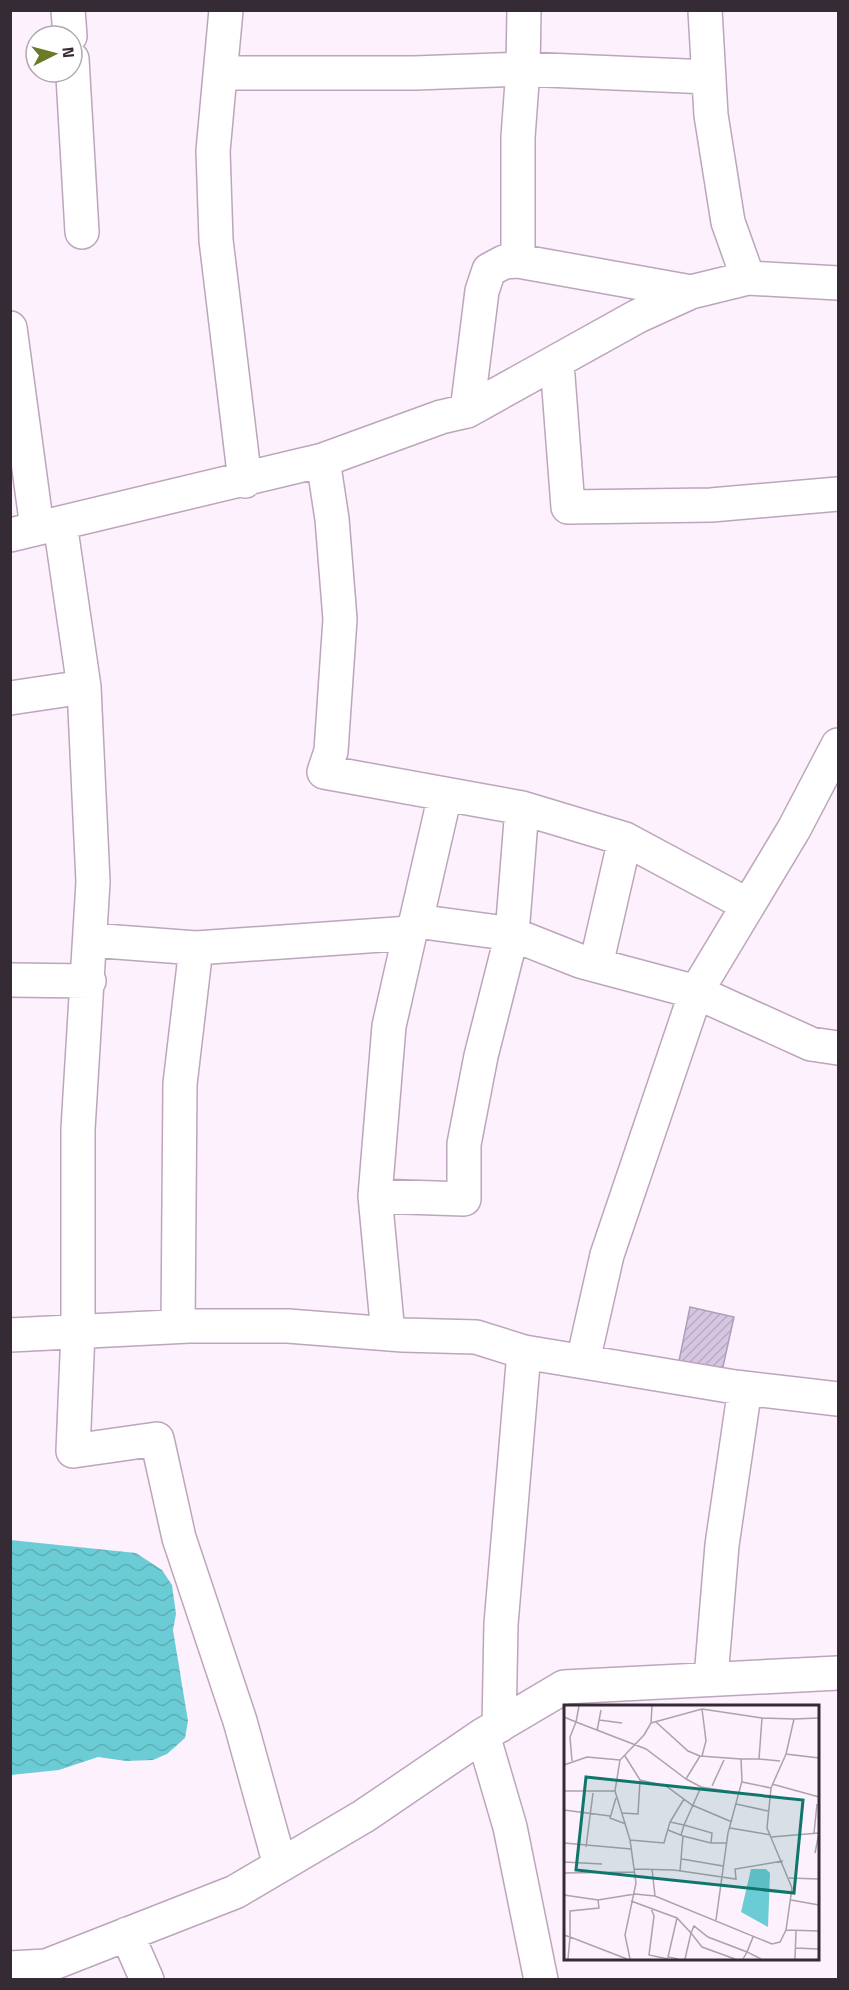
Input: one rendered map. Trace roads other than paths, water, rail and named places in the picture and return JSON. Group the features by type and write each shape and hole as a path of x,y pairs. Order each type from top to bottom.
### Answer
{"street":[{"path":"226,10 213,151 216,240 245,481"},
{"path":"518,261 518,137 524,10"},
{"path":"705,10 711,116 728,222 748,278"},
{"path":"221,73 523,69 709,77"},
{"path":"73,84 82,232"},
{"path":"467,411 482,291 489,270 504,262 518,261 691,292"},
{"path":"36,529 245,481 323,460 441,417 467,411 558,363 638,316 691,292 748,278 838,283"},
{"path":"10,328 36,529 84,687 93,882 89,981 78,1129 78,1332 73,1451 157,1439 179,1538 240,1720 280,1865"},
{"path":"558,363 568,507 711,505 838,494"},
{"path":"323,460 332,519 340,619 331,752 324,772 522,808 625,839 747,904"},
{"path":"10,698 84,687"},
{"path":"583,1361 608,1255 696,992 794,829 838,745"},
{"path":"388,1334 375,1196 389,1026 445,795"},
{"path":"375,1196 464,1199 466,1133 481,1056 512,934 522,808"},
{"path":"596,965 625,839"},
{"path":"90,940 195,948 413,927 512,934 596,965 696,992 811,1044 838,1048"},
{"path":"178,1326 180,1084 195,948"},
{"path":"10,980 89,981"},
{"path":"10,1335 178,1326 288,1326 388,1334 476,1337 524,1352 745,1388 838,1399"},
{"path":"524,1352 491,1730 541,1980"},
{"path":"711,1678 722,1545 745,1388"},
{"path":"10,1968 46,1966 235,1892 364,1816 491,1730 564,1687 838,1672"},
{"path":"127,1934 147,1980"}],"water":[{"path":"10,1540 136,1553 162,1570 172,1585 176,1614 173,1630 188,1721 185,1738 167,1754 153,1760 126,1761 98,1757 59,1770 11,1775"}]}
